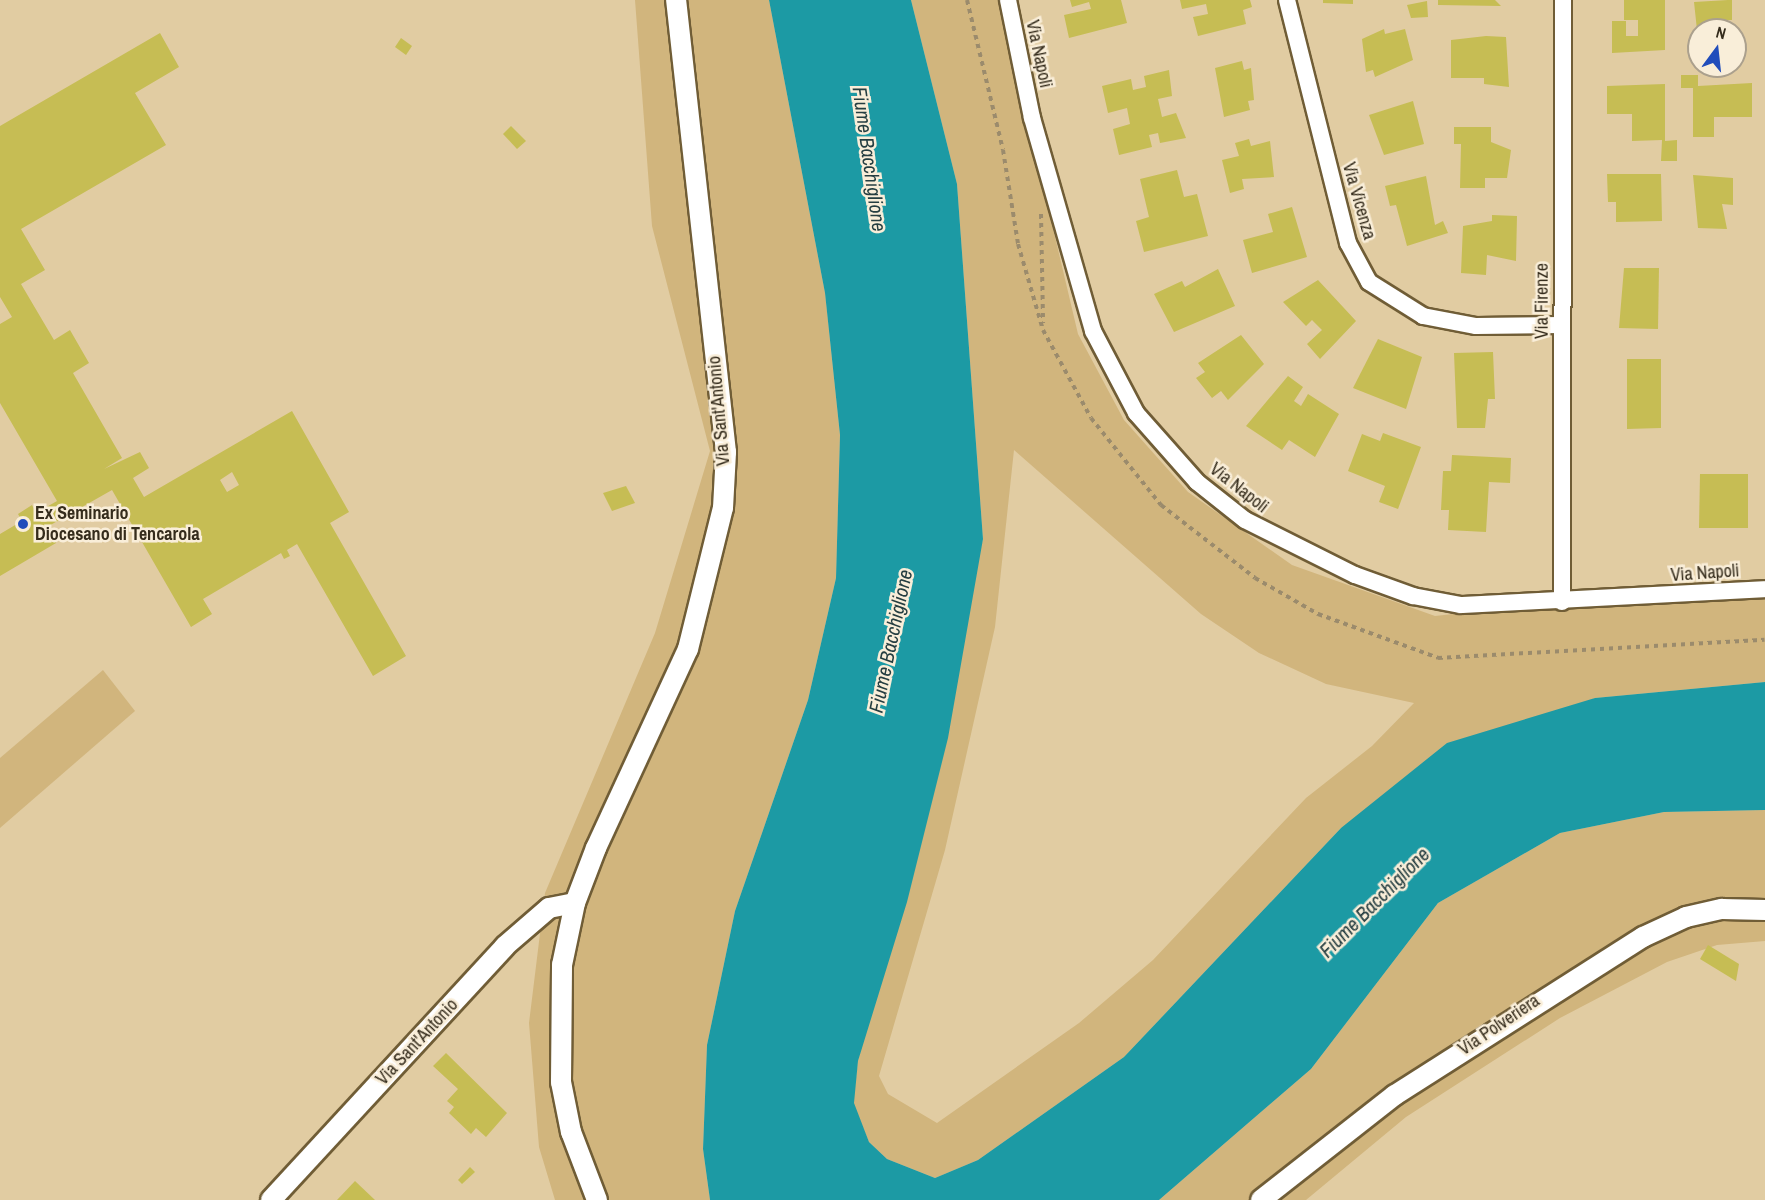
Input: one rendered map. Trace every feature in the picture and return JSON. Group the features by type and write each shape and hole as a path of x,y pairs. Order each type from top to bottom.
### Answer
{"street":[{"name":"Via Sant'Antonio","path":"597,1200 571,1132 561,1082 562,965 575,903 688,649 723,508 726,452 676,0"},
{"name":"Via Napoli","path":"1008,0 1032,118 1057,194 1093,331 1136,413 1197,482 1245,520 1298,551 1413,596 1461,605 1562,602 1765,589"},
{"name":"Via Vicenza","path":"1287,0 1348,243 1369,282 1423,316 1476,326 1562,325"},
{"name":"Via Firenze","path":"1562,602 1563,0"},
{"name":"Via Sant'Antonio","path":"271,1200 505,946 549,908 575,903"},
{"name":"Via Polveriera","path":"1261,1200 1395,1095 1643,937 1686,917 1722,909 1765,910"}],"path":[{"path":"967,0 1001,139 1018,244 1043,330 1091,418 1161,505 1255,578 1318,614 1438,658 1494,659 1765,640"},
{"path":"1043,330 1038,221 1046,199 1057,194"}],"shaded area":[{"path":"635,0 769,0 825,293 840,435 836,578 808,700 735,911 707,1045 703,1149 710,1200 555,1200 539,1147 529,1023 545,893 655,633 710,451 652,226"},
{"path":"911,0 999,0 1078,334 1124,420 1188,492 1292,565 1435,616 1562,602 1765,599 1765,682 1595,698 1341,828 1124,1057 978,1160 935,1178 887,1159 869,1142 853,1103 858,1061 983,539 957,184","holes":["1014,450 1201,614 1259,653 1326,684 1414,703 1372,746 1306,798 1153,960 1079,1023 937,1123 888,1094 879,1076 945,850 995,627"]},
{"path":"103,670 135,711 0,828 0,758"},
{"path":"1765,810 1765,941 1717,945 1667,962 1560,1018 1406,1117 1306,1200 1159,1200 1311,1069 1438,903 1560,833 1664,812"}],"water":[{"name":"Fiume Bacchiglione","path":"769,0 911,0 957,184 983,539 948,738 907,902 858,1061 854,1103 869,1142 887,1159 935,1178 978,1160 1124,1057 1341,828 1447,743 1595,698 1765,682 1765,810 1664,812 1560,833 1438,903 1311,1069 1159,1200 710,1200 703,1149 707,1045 735,911 808,700 836,578 840,435 825,293"}],"building":[{"path":"1070,0 1121,0 1127,23 1069,38 1064,15 1091,9 1089,2 1072,7"},
{"path":"1180,0 1250,0 1252,7 1243,10 1246,24 1198,36 1193,17 1208,14 1206,4 1182,9"},
{"path":"1323,0 1353,0 1353,4 1323,3"},
{"path":"1438,0 1495,0 1501,6 1438,5"},
{"path":"1624,0 1665,0 1665,50 1612,53 1612,21 1626,21 1626,36 1638,36 1638,20 1624,20"},
{"path":"1732,0 1732,18 1696,18 1694,2"},
{"path":"1427,1 1428,17 1411,18 1407,5"},
{"path":"1384,29 1385,34 1405,29 1413,60 1375,77 1373,70 1366,72 1362,39"},
{"path":"160,33 179,67 135,93 166,145 21,229 45,270 21,284 54,340 70,330 89,363 73,373 122,458 104,469 140,452 149,468 133,478 144,497 292,411 349,512 330,523 406,656 373,676 297,544 287,550 290,556 284,559 281,553 203,599 212,614 191,627 112,490 47,527 56,543 0,576 0,534 22,521 18,514 32,505 36,513 57,501 0,403 0,324 12,317 0,297 0,126","holes":["232,472 239,485 227,492 220,480"]},
{"path":"1486,36 1506,37 1509,87 1484,84 1484,78 1451,78 1451,40"},
{"path":"401,38 412,46 406,55 395,47"},
{"path":"1242,61 1244,70 1251,68 1254,100 1248,101 1250,110 1224,117 1215,68"},
{"path":"1169,70 1172,96 1158,99 1162,117 1176,113 1186,138 1160,143 1158,133 1149,135 1152,147 1119,155 1113,129 1130,124 1127,108 1108,113 1102,86 1131,79 1133,90 1146,87 1144,76"},
{"path":"1681,75 1687,75 1687,78 1698,78 1698,86 1752,83 1752,117 1714,117 1714,137 1693,137 1693,88 1681,88"},
{"path":"1665,84 1665,141 1677,140 1677,161 1661,161 1662,140 1632,141 1632,114 1607,114 1607,86"},
{"path":"1413,101 1424,144 1384,155 1369,115"},
{"path":"511,126 526,141 517,149 503,134"},
{"path":"1454,127 1491,127 1491,142 1511,150 1507,178 1485,178 1485,188 1460,188 1461,144 1454,144"},
{"path":"1249,139 1251,146 1270,141 1274,177 1242,179 1244,189 1230,193 1222,160 1239,156 1235,143"},
{"path":"1177,170 1184,197 1197,194 1208,236 1144,252 1136,221 1149,217 1140,179"},
{"path":"1607,174 1661,174 1662,221 1616,222 1616,202 1608,202"},
{"path":"1693,175 1733,178 1733,205 1722,204 1727,229 1698,228"},
{"path":"1426,176 1435,225 1443,221 1448,233 1407,246 1396,205 1390,206 1385,186"},
{"path":"1292,207 1307,257 1252,273 1243,240 1273,232 1268,214"},
{"path":"1492,215 1517,216 1516,261 1487,255 1486,275 1461,273 1463,226 1492,221"},
{"path":"1624,268 1659,268 1658,329 1619,328"},
{"path":"1218,269 1235,306 1174,332 1154,294 1182,281 1185,287"},
{"path":"1318,280 1356,321 1320,359 1307,344 1322,330 1312,320 1306,326 1283,302"},
{"path":"1241,335 1264,364 1228,400 1221,391 1212,398 1196,378 1205,372 1198,363"},
{"path":"1378,339 1422,357 1406,409 1353,388"},
{"path":"1493,352 1495,399 1488,399 1485,428 1457,428 1454,353"},
{"path":"1627,359 1661,359 1661,428 1627,429"},
{"path":"1288,376 1303,387 1294,401 1301,406 1308,394 1339,414 1315,457 1289,440 1282,450 1246,426"},
{"path":"1383,433 1421,447 1398,509 1379,502 1385,486 1348,471 1362,434 1380,441"},
{"path":"1452,455 1511,458 1510,483 1489,482 1486,532 1448,530 1449,510 1441,510 1443,471 1451,471"},
{"path":"1700,474 1748,474 1748,528 1699,528"},
{"path":"626,486 635,503 612,511 603,493"},
{"path":"1708,945 1739,964 1736,981 1700,959"},
{"path":"446,1053 507,1113 486,1137 476,1128 471,1134 449,1113 454,1107 447,1101 458,1089 433,1066"},
{"path":"470,1167 475,1172 462,1184 458,1180"},
{"path":"355,1181 375,1200 337,1200"}],"place":[{"name":"Ex Seminario Diocesano di Tencarola","path":"23,524"}]}
